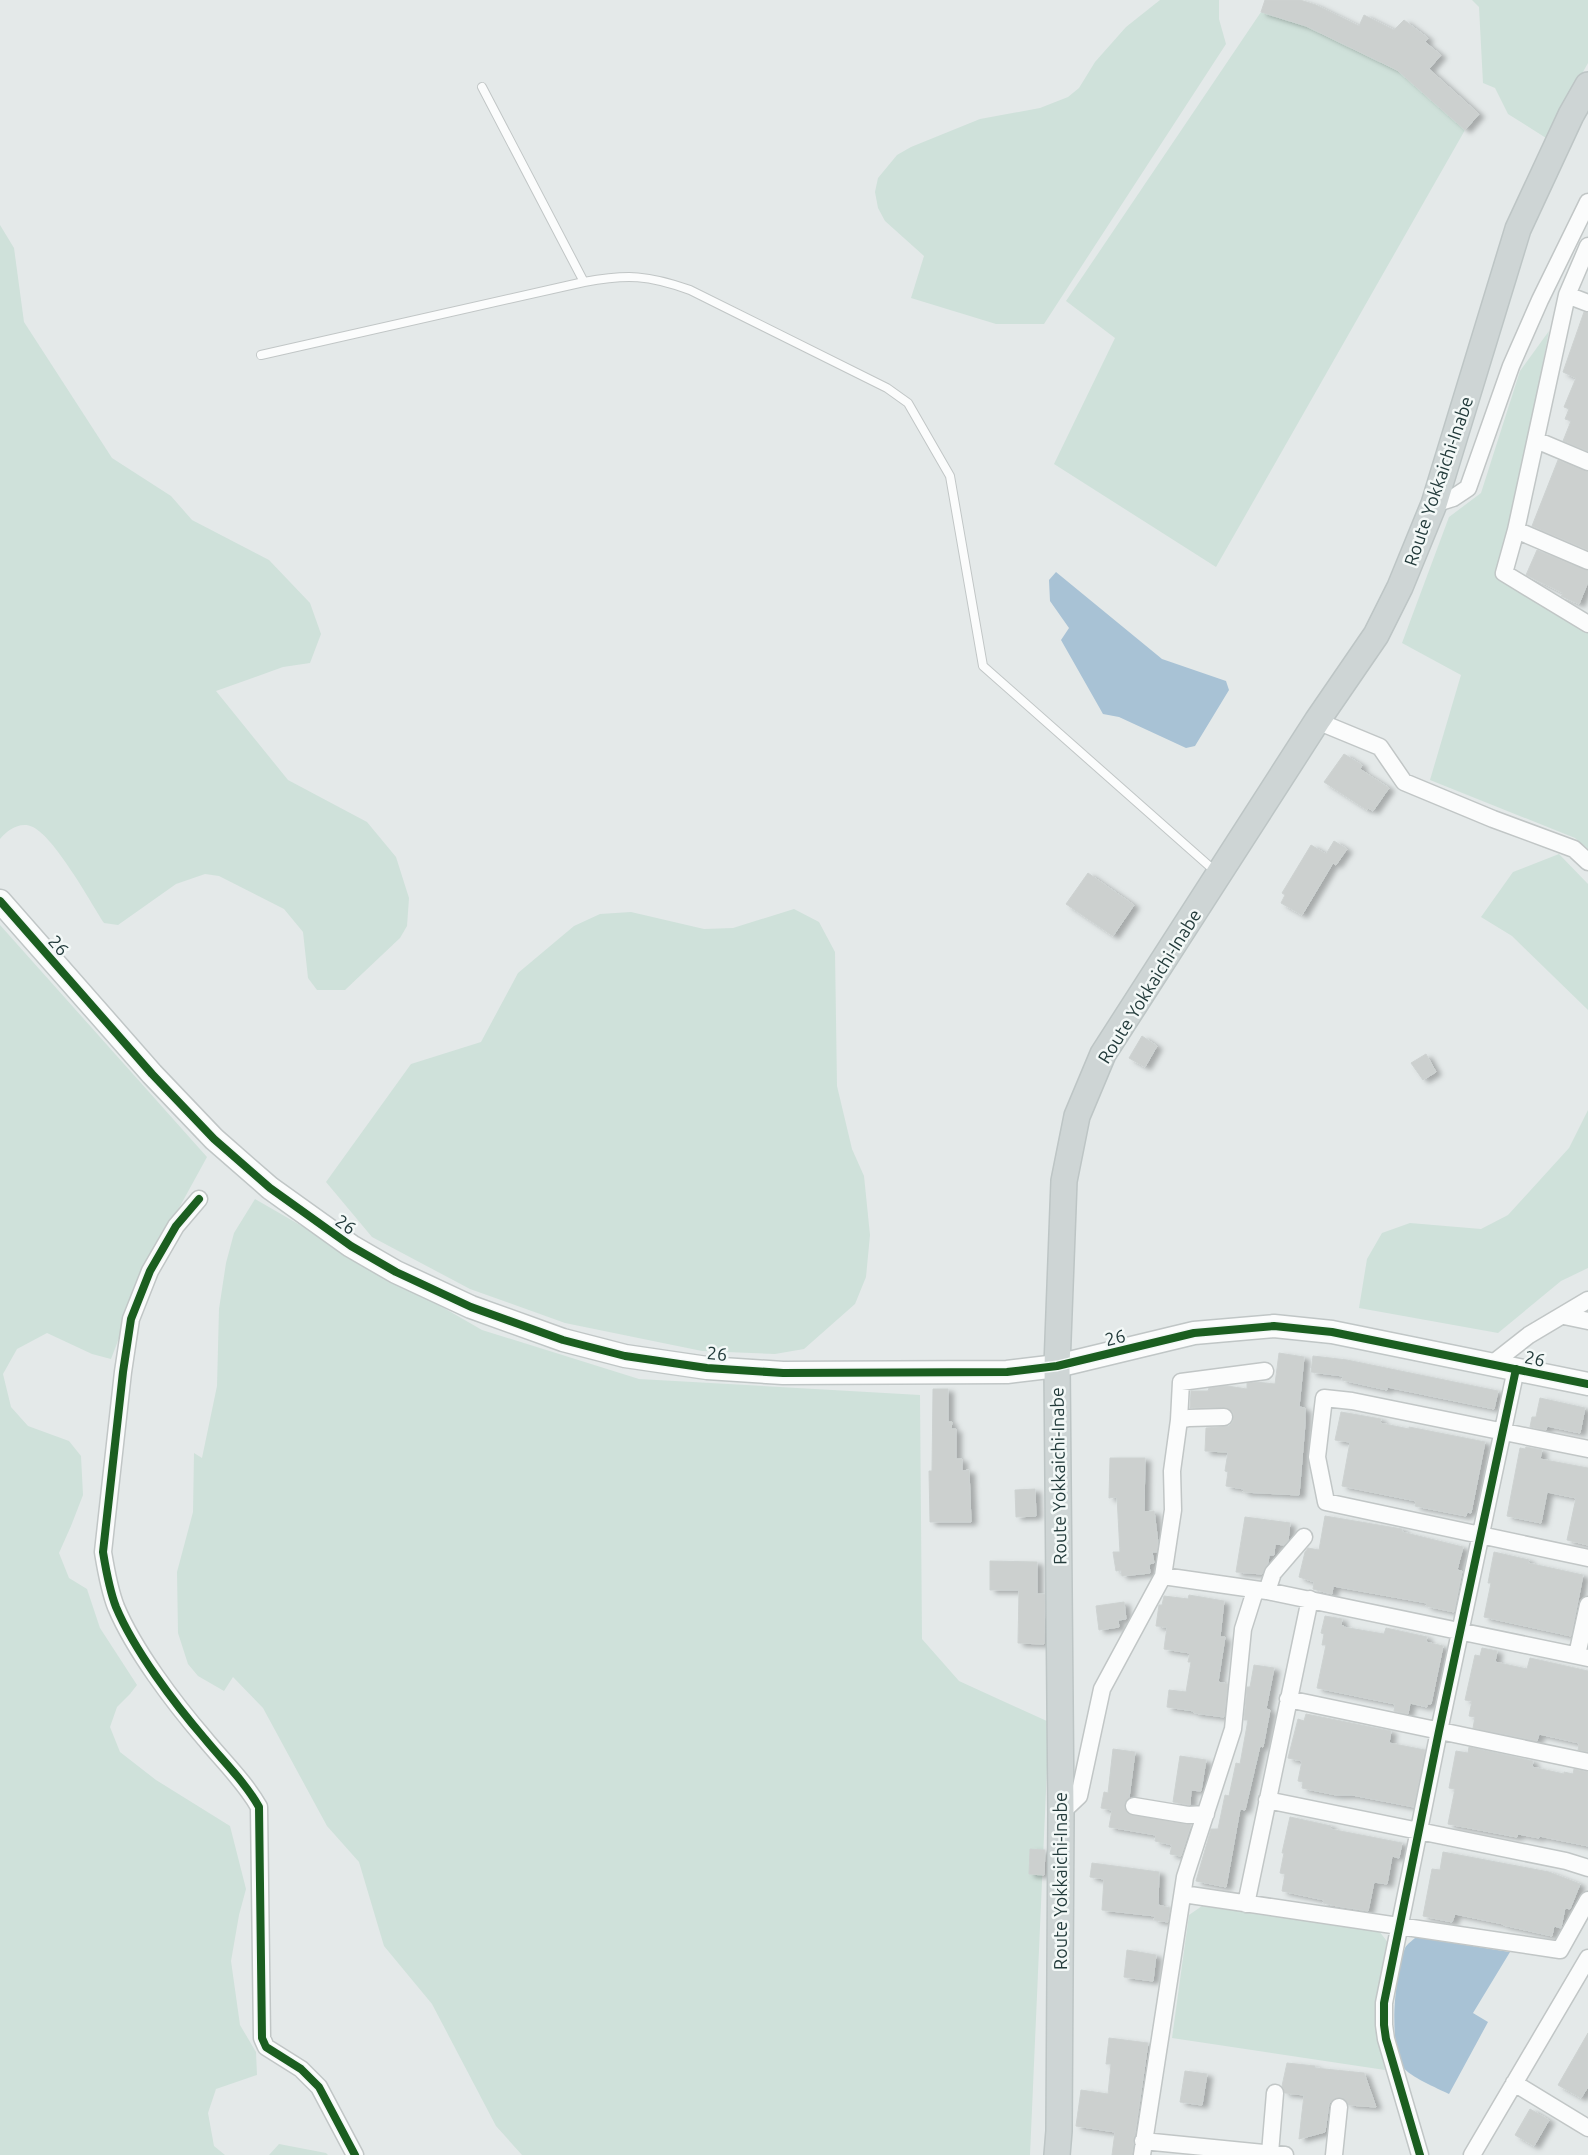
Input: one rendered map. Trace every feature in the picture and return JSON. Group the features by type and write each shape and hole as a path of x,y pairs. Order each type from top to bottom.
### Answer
{"main road":[{"name":"Route Yokkaichi-Inabe","path":"1058,2155 1061,1812 1057,1366 1064,1181 1077,1116 1103,1054 1317,721 1376,635 1400,587 1434,504 1518,229 1571,115 1588,85"}],"street":[{"path":"1434,504 1453,498 1468,488 1511,366 1588,202"},
{"path":"1588,246 1567,295 1516,530 1504,573 1588,624"},
{"path":"1567,295 1588,303"},
{"path":"1536,440 1588,462"},
{"path":"1516,530 1588,561"},
{"path":"1317,721 1380,747 1404,782 1493,819 1574,849 1588,862"},
{"name":"26","path":"0,901 152,1074 214,1139 270,1188 351,1246 396,1272 472,1308 563,1340 616,1353 707,1368 782,1374 1007,1372 1057,1366 1194,1333 1274,1326 1332,1332 1588,1384"},
{"path":"199,1199 172,1233 150,1271 131,1319 123,1372 103,1552 107,1578 116,1606 130,1635 184,1714 250,1791 260,1807 262,2038 266,2047 301,2069 319,2087 355,2155"},
{"path":"1492,1364 1529,1336 1588,1300"},
{"path":"1564,1316 1588,1321"},
{"path":"1420,2155 1392,2062 1384,2026 1384,2003 1460,1630 1516,1369"},
{"path":"1061,1812 1079,1796 1102,1689 1163,1576 1173,1510 1172,1471 1179,1420 1181,1382 1265,1371"},
{"path":"1588,1449 1324,1398 1318,1458 1326,1502 1588,1558"},
{"path":"1179,1420 1224,1417"},
{"path":"1275,2093 1278,2154 1143,2148 1185,1877 1233,1729 1244,1629 1261,1591 1273,1573 1304,1537"},
{"path":"1163,1576 1310,1599 1583,1656 1588,1605"},
{"path":"1246,1904 1310,1599"},
{"path":"1288,1700 1588,1762"},
{"path":"1267,1800 1420,1830 1566,1861 1588,1868"},
{"path":"1134,1806 1188,1815 1206,1814"},
{"path":"1182,1894 1560,1950 1588,1900"},
{"path":"1472,2155 1588,1958"},
{"path":"1514,2083 1588,2128"},
{"path":"1334,2155 1339,2107"}],"lane":[{"path":"482,88 584,282"},
{"path":"261,355 584,282 622,276 635,276 671,283 690,290 887,388 908,403 950,476 983,666 1219,875"}],"shaded area":[{"path":"1160,0 1219,0 1219,19 1226,44 1044,324 996,324 911,298 924,256 885,221 878,208 875,192 878,178 897,155 911,147 980,119 1040,108 1068,97 1079,88 1095,62 1126,27"},
{"path":"1472,0 1588,0 1588,63 1546,138 1508,114 1495,88 1483,83 1479,7"},
{"path":"1261,12 1306,26 1397,70 1465,130 1216,567 1054,464 1115,338 1066,301"},
{"path":"0,225 14,248 24,322 112,458 171,496 192,520 269,560 310,603 321,634 310,663 283,667 216,691 288,780 367,822 396,857 409,898 407,926 400,938 345,990 317,990 308,978 303,932 284,909 219,876 205,874 176,884 118,925 104,923 72,871 42,833 33,827 24,825 11,829 0,839"},
{"path":"1549,331 1502,574 1588,626 1588,849 1575,838 1430,780 1461,675 1402,643 1449,517 1481,493 1520,371"},
{"path":"1559,854 1588,884 1588,1010 1512,936 1481,917 1513,872"},
{"path":"794,909 819,922 835,952 837,1086 852,1149 864,1176 870,1235 866,1277 855,1304 804,1349 775,1354 702,1351 565,1323 470,1289 372,1237 326,1182 411,1064 481,1042 518,973 574,926 600,914 631,912 704,929 733,928"},
{"path":"0,925 207,1157 145,1270 111,1359 92,1354 47,1333 17,1349 3,1374 11,1407 28,1426 69,1441 81,1456 83,1495 59,1553 69,1578 87,1589 100,1628 137,1685 117,1707 110,1727 120,1752 156,1780 230,1826 246,1889 239,1915 231,1961 240,2025 256,2052 257,2075 216,2089 208,2113 214,2146 225,2155 0,2155"},
{"path":"1588,1110 1588,1268 1561,1281 1498,1333 1359,1308 1367,1259 1382,1233 1410,1223 1481,1229 1508,1215 1569,1148"},
{"path":"255,1199 482,1330 639,1379 920,1395 922,1639 959,1681 1049,1722 1030,2155 522,2155 496,2126 432,2004 384,1946 359,1862 327,1826 263,1708 233,1677 224,1691 198,1676 188,1664 178,1633 177,1572 193,1512 194,1453 202,1458 217,1386 219,1309 226,1263 234,1233"},
{"path":"1202,1906 1379,1931 1389,1944 1376,2006 1376,2033 1385,2070 1172,2038 1189,1915"},
{"path":"279,2144 326,2153 328,2155 269,2155"}],"water":[{"path":"1056,572 1162,659 1226,681 1229,690 1195,746 1186,748 1119,717 1103,714 1061,640 1069,628 1050,601 1049,580"},
{"path":"1416,1937 1510,1952 1473,2013 1488,2022 1449,2094 1411,2075 1403,2067 1398,2056 1394,2025 1398,1974 1405,1948"}],"building":[{"path":"1265,0 1300,0 1316,5 1359,26 1364,15 1394,30 1404,20 1428,38 1425,42 1441,55 1429,69 1479,114 1465,130 1397,70 1306,26 1261,12"},
{"path":"1584,312 1588,313 1588,451 1563,441 1571,421 1565,419 1569,409 1564,407 1576,378 1563,372"},
{"path":"1558,460 1588,472 1588,550 1532,526"},
{"path":"1537,550 1588,571 1588,582 1579,604 1561,596 1563,593 1526,575"},
{"path":"1344,754 1362,765 1360,769 1389,788 1373,811 1368,808 1367,810 1324,782"},
{"path":"1334,841 1347,849 1336,865 1333,863 1302,915 1281,903 1285,895 1282,893 1311,845 1326,854"},
{"path":"1088,873 1134,905 1113,936 1066,904"},
{"path":"1142,1036 1157,1046 1145,1067 1129,1058"},
{"path":"1426,1054 1436,1072 1423,1080 1411,1063"},
{"path":"1279,1353 1304,1357 1299,1407 1305,1408 1305,1424 1299,1495 1243,1492 1244,1489 1226,1486 1228,1472 1225,1471 1228,1452 1205,1451 1206,1428 1229,1426 1233,1421 1233,1412 1224,1407 1190,1408 1191,1391 1208,1391 1209,1388 1227,1386 1247,1389 1247,1383 1256,1382 1275,1384"},
{"path":"1313,1356 1347,1360 1498,1391 1494,1409 1387,1387 1387,1390 1342,1380 1343,1376 1311,1372"},
{"path":"933,1389 948,1389 948,1422 952,1422 951,1429 956,1429 956,1459 962,1459 962,1471 969,1470 971,1522 930,1522 929,1471 932,1471"},
{"path":"1540,1398 1585,1408 1580,1433 1547,1426 1546,1430 1530,1427 1532,1417 1536,1417"},
{"path":"1341,1412 1381,1419 1380,1423 1485,1442 1471,1513 1467,1512 1466,1516 1415,1506 1416,1501 1342,1486 1350,1442 1335,1440"},
{"path":"1526,1447 1542,1450 1540,1459 1588,1468 1588,1545 1567,1540 1576,1498 1547,1492 1541,1523 1507,1516 1520,1448 1525,1449"},
{"path":"1110,1458 1145,1458 1144,1512 1154,1511 1158,1543 1157,1552 1152,1552 1154,1563 1149,1564 1150,1573 1122,1576 1121,1570 1116,1571 1113,1552 1120,1552 1117,1497 1109,1498"},
{"path":"1035,1489 1036,1516 1016,1517 1015,1490"},
{"path":"1325,1516 1402,1529 1402,1532 1463,1547 1457,1570 1462,1571 1454,1612 1426,1606 1427,1603 1333,1586 1332,1594 1313,1589 1314,1582 1299,1577 1305,1552 1308,1548 1319,1550"},
{"path":"1245,1517 1290,1523 1288,1541 1284,1545 1275,1544 1274,1555 1269,1555 1268,1563 1262,1574 1236,1572"},
{"path":"1494,1552 1529,1560 1528,1563 1583,1575 1571,1636 1484,1617 1491,1583 1488,1583"},
{"path":"990,1561 1037,1562 1037,1594 1045,1594 1044,1644 1018,1643 1019,1590 990,1590"},
{"path":"1189,1595 1224,1601 1220,1637 1225,1637 1218,1682 1228,1684 1224,1717 1167,1707 1169,1690 1186,1692 1191,1662 1188,1662 1190,1653 1164,1649 1167,1627 1156,1626 1159,1605 1162,1605 1164,1596 1188,1599"},
{"path":"1124,1602 1126,1619 1118,1620 1119,1627 1099,1630 1096,1606"},
{"path":"1325,1616 1342,1619 1341,1625 1343,1627 1384,1634 1386,1628 1427,1637 1426,1642 1443,1646 1431,1704 1427,1704 1427,1707 1410,1703 1408,1714 1394,1711 1395,1704 1317,1688 1326,1645 1322,1645 1324,1634 1321,1633"},
{"path":"1482,1648 1497,1651 1495,1662 1527,1669 1530,1658 1588,1671 1588,1752 1578,1750 1579,1743 1539,1734 1537,1741 1473,1728 1475,1717 1469,1716 1472,1701 1465,1700 1475,1655 1480,1656"},
{"path":"1254,1665 1274,1668 1266,1709 1270,1710 1263,1747 1260,1746 1245,1810 1240,1809 1226,1887 1196,1881 1211,1829 1218,1829 1225,1795 1229,1796 1236,1763 1240,1764 1248,1720 1244,1720 1247,1687 1250,1687"},
{"path":"1306,1714 1391,1731 1389,1743 1425,1750 1414,1807 1302,1788 1303,1782 1298,1781 1302,1761 1288,1758 1298,1719 1304,1721"},
{"path":"1469,1747 1533,1761 1532,1767 1564,1774 1564,1772 1573,1774 1574,1769 1588,1772 1588,1846 1539,1836 1539,1838 1518,1834 1517,1837 1448,1824 1455,1789 1449,1788 1456,1751 1468,1753"},
{"path":"1113,1749 1135,1752 1129,1798 1124,1805 1127,1813 1191,1825 1181,1856 1170,1854 1172,1845 1155,1841 1156,1835 1109,1827 1112,1810 1101,1808 1104,1792 1108,1793"},
{"path":"1180,1756 1206,1760 1201,1791 1191,1790 1190,1805 1173,1802"},
{"path":"1290,1817 1331,1826 1330,1829 1402,1843 1399,1858 1392,1856 1387,1884 1374,1882 1368,1911 1323,1903 1324,1900 1282,1891 1285,1874 1280,1873 1284,1853 1282,1853"},
{"path":"1030,1849 1045,1850 1044,1875 1029,1874"},
{"path":"1443,1852 1549,1872 1580,1884 1570,1909 1565,1908 1561,1928 1554,1926 1552,1936 1455,1914 1452,1922 1423,1916 1432,1869 1440,1870"},
{"path":"1092,1863 1159,1872 1158,1905 1170,1908 1168,1922 1154,1920 1155,1916 1102,1910 1104,1879 1090,1877"},
{"path":"1127,1950 1156,1955 1153,1981 1124,1977"},
{"path":"1588,2033 1588,2087 1581,2098 1558,2085"},
{"path":"1109,2038 1148,2043 1132,2155 1112,2155 1115,2132 1076,2126 1081,2090 1108,2094 1111,2064 1106,2064"},
{"path":"1287,2063 1364,2073 1376,2107 1349,2105 1344,2099 1335,2098 1329,2104 1325,2132 1299,2139 1304,2095 1285,2093 1282,2086"},
{"path":"1185,2071 1207,2074 1202,2105 1180,2102"},
{"path":"1530,2109 1549,2120 1534,2146 1515,2135"}],"cycle path":[{"path":"0,901 152,1074 214,1139 270,1188 351,1246 396,1272 471,1307 563,1340 625,1356 707,1368 783,1373 1007,1372 1057,1366 1194,1333 1274,1326 1332,1332 1588,1384"},
{"path":"199,1199 176,1226 150,1271 131,1319 123,1372 103,1552 108,1580 116,1607 133,1641 168,1693 241,1780 259,1807 262,2038 266,2047 301,2069 319,2087 355,2155"},
{"path":"1420,2155 1386,2039 1384,2003 1439,1731 1516,1369"}]}
